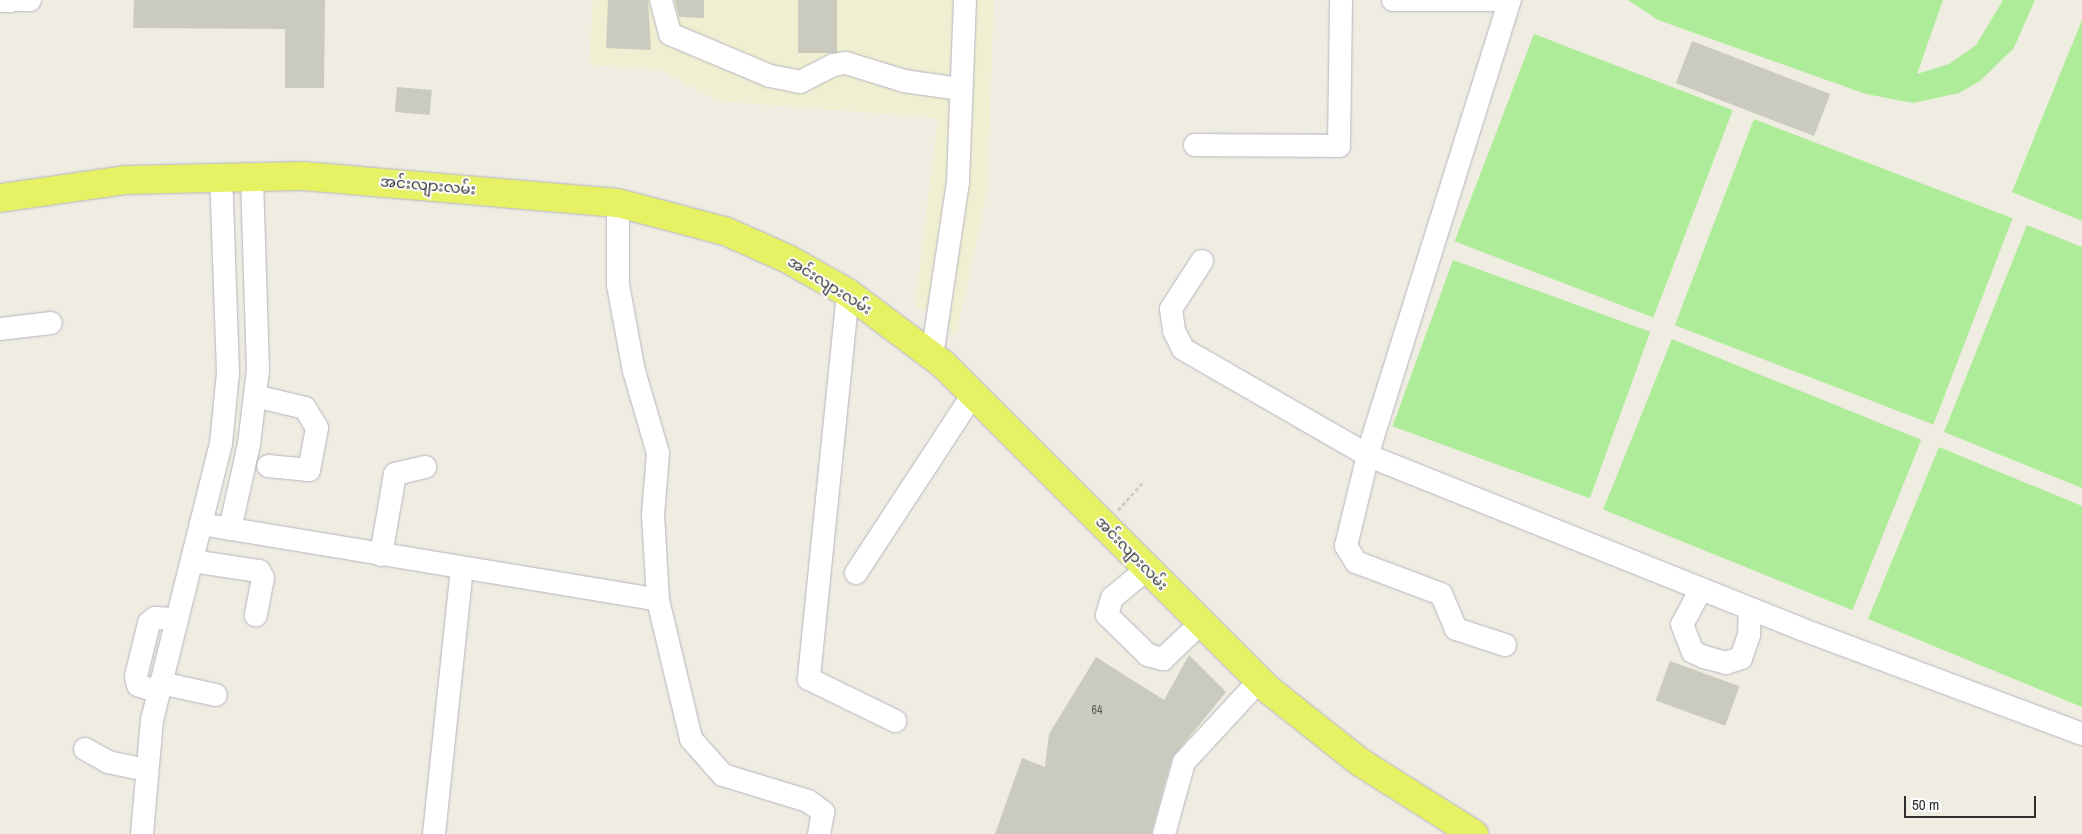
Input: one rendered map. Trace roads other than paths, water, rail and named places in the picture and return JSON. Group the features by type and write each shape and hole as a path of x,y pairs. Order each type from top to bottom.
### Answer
{"main road":[{"name":"အင်းလျားလမ်း","path":"0,198 125,180 221,176 406,182 618,203 726,230 788,258 848,293 932,356 974,393 1259,680 1360,762 1474,834"}],"street":[{"path":"0,1 30,0"},
{"path":"661,0 670,34 770,76 800,82 846,63 904,81 960,89"},
{"path":"932,356 958,182 960,89 965,0"},
{"path":"1195,145 1339,146 1341,0"},
{"path":"1393,0 1510,1 1349,517 1346,546 1356,562 1441,594 1456,629 1505,644"},
{"path":"142,834 147,770 160,687 221,444 228,373 221,176"},
{"path":"230,529 255,396 252,176"},
{"path":"618,203 618,285 634,370 658,453 653,515 658,600 691,739 723,775 808,801 823,812 819,834"},
{"path":"1202,261 1171,309 1174,331 1183,349 1369,456 1750,609 2082,734"},
{"path":"848,293 809,680 895,721"},
{"path":"0,329 51,323"},
{"path":"856,573 974,393"},
{"path":"255,396 305,408 317,428 309,470 268,466"},
{"path":"381,555 395,474 425,468"},
{"path":"202,524 462,569 658,600"},
{"path":"192,561 259,571 263,578 256,615"},
{"path":"434,834 462,569"},
{"path":"1147,569 1112,598 1107,615 1148,655 1163,658 1201,623"},
{"path":"1701,589 1682,624 1693,652 1704,657 1726,663 1741,658 1749,635 1750,609"},
{"path":"1164,834 1184,762 1259,680"},
{"path":"160,687 216,695"},
{"path":"85,749 108,762 147,770"}]}
